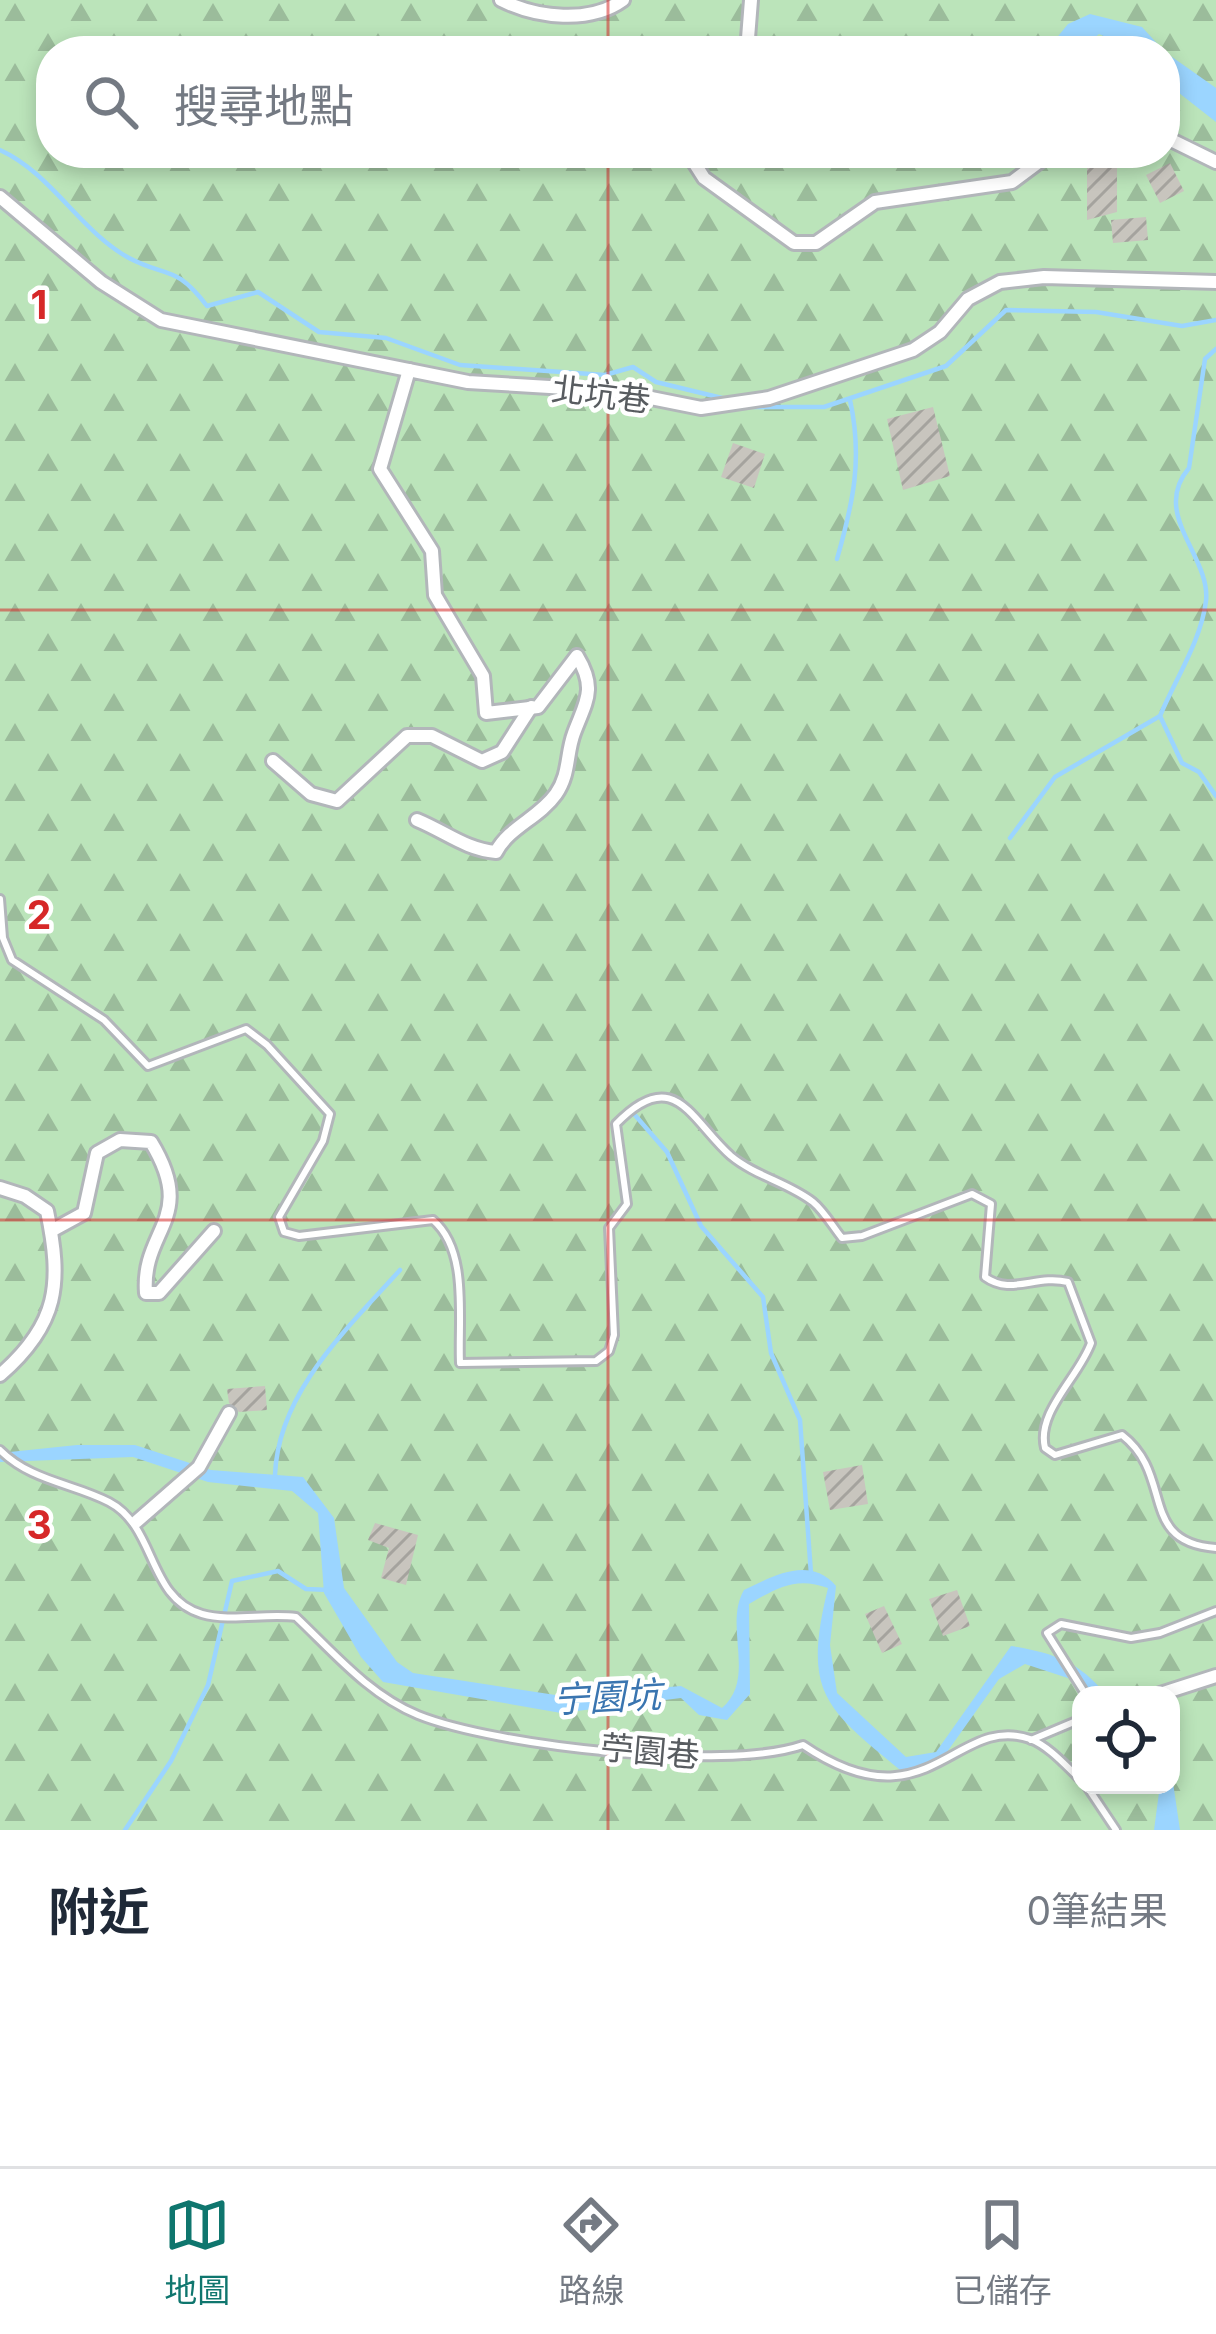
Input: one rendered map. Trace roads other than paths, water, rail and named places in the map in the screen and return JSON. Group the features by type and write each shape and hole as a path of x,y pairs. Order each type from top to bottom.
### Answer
{"street":[{"path":"502,0 576,17 602,13 623,0"},
{"path":"747,36 751,0"},
{"path":"1180,144 1216,162"},
{"path":"698,168 704,178 794,243 816,243 875,202 1012,182 1031,168"},
{"name":"北坑巷","path":"0,196 100,282 161,320 468,382 616,391 701,408 769,398 913,350 940,332 968,299 1000,282 1044,277 1216,282"},
{"path":"409,370 380,469 431,550 435,595 483,676 486,712 538,707 577,656 590,677 590,704 573,735 570,767 554,797 503,838 496,852 468,850 446,832 418,820"},
{"path":"273,761 310,794 338,801 406,736 432,736 482,761 502,752 531,707"},
{"path":"51,1231 84,1213 97,1153 120,1140 151,1142 166,1167 172,1207 145,1272 146,1294 159,1293 214,1231"},
{"path":"0,1188 47,1210 58,1268 51,1301 27,1352 0,1375"},
{"path":"136,1522 199,1467 230,1413"},
{"path":"1180,1688 1216,1676"}],"lane":[{"path":"0,899 3,938 12,960 104,1020 148,1066 246,1029 267,1045 330,1114 323,1141 279,1217 284,1232 299,1236 434,1220 451,1235 460,1363 596,1361 609,1351 614,1335 610,1228 627,1204 616,1124 636,1102 651,1097 696,1112 731,1156 814,1203 842,1238 862,1237 972,1194 991,1204 985,1277 1013,1286 1044,1276 1067,1282 1091,1343 1047,1416 1041,1433 1045,1448 1054,1455 1122,1436 1142,1451 1151,1468 1165,1529 1180,1541 1216,1548"},
{"path":"0,1450 25,1472 110,1502 136,1522"},
{"name":"苧園巷","path":"136,1522 159,1578 177,1600 202,1614 296,1617 365,1683 419,1715 531,1741 678,1754 778,1754 802,1745 840,1778 889,1790"},
{"path":"1080,1686 1047,1633 1061,1624 1131,1638 1160,1633 1216,1611"},
{"path":"906,1786 1006,1737 1031,1740 1072,1723"},
{"path":"1031,1740 1072,1773"},
{"path":"1091,1794 1116,1830"}],"water":[{"path":"1090,14 1142,27 1150,36 1058,36 1068,24"},
{"path":"1180,63 1216,88 1216,122 1180,94"},
{"name":"宁園坑","path":"135,1445 211,1470 303,1477 334,1518 344,1588 397,1662 413,1673 562,1696 681,1686 722,1708 737,1682 738,1604 744,1590 780,1574 804,1570 836,1586 830,1645 837,1693 906,1757 936,1752 1011,1646 1064,1660 1097,1686 1025,1664 999,1679 942,1759 904,1773 855,1732 827,1696 818,1652 828,1588 806,1583 778,1589 749,1604 750,1694 727,1720 699,1715 681,1698 561,1713 383,1682 361,1657 324,1593 318,1513 292,1491 208,1482 133,1457 0,1462 0,1453"},
{"path":"1159,1794 1175,1794 1180,1830 1154,1830"}],"waterway":[{"path":"0,150 35,173 111,247 178,278 207,306 258,292 319,332 386,338 460,365 605,375 633,367 656,382 722,398"},
{"path":"754,407 824,407 946,366 1006,310 1096,312 1182,326 1216,320"},
{"path":"1216,349 1205,359 1189,468 1176,502 1205,584 1206,601 1193,645 1160,716 1182,763 1199,772 1216,796"},
{"path":"837,559 854,481 856,442 850,400"},
{"path":"1010,838 1055,777 1160,716"},
{"path":"634,1114 667,1152 701,1226 763,1297 771,1353 800,1420 811,1574"},
{"path":"275,1475 288,1416 302,1389 338,1339 400,1270"},
{"path":"125,1830 171,1761 208,1685 232,1581 278,1571 306,1589 330,1590"}]}
